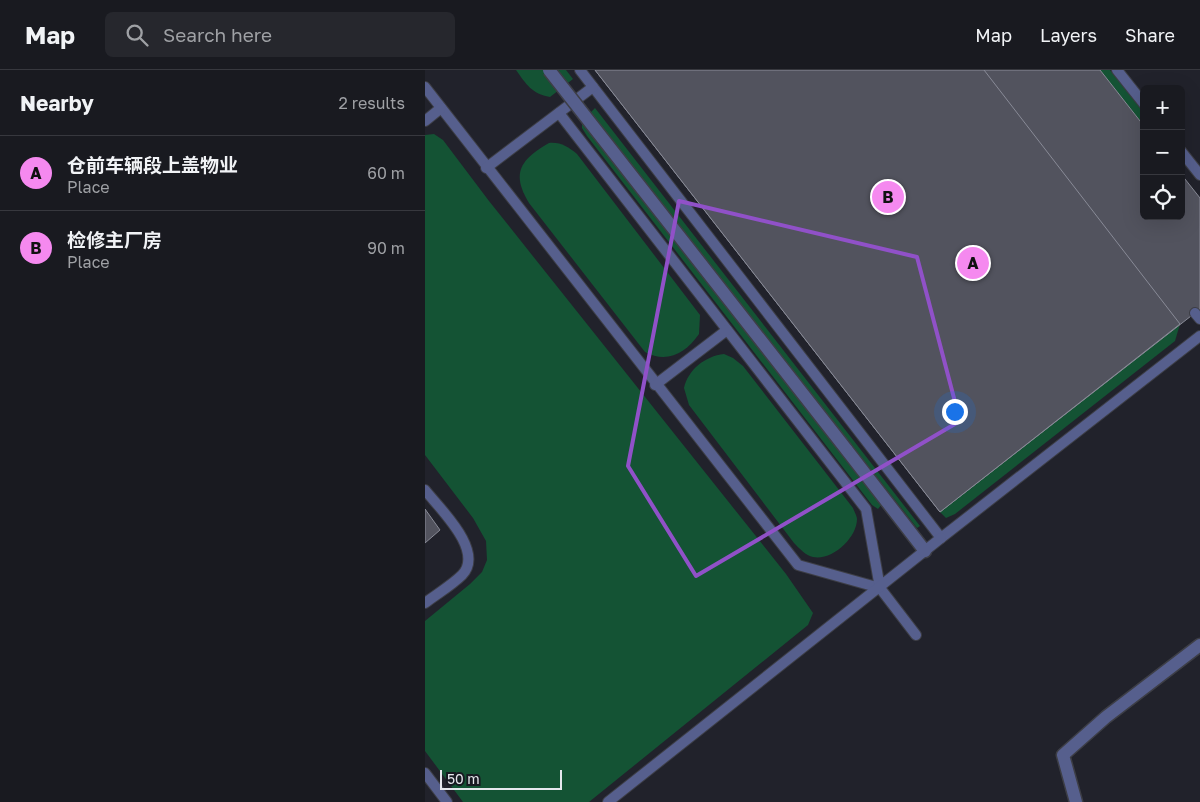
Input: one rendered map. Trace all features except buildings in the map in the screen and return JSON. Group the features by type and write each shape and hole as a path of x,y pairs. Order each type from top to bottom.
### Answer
{"street":[{"path":"549,70 925,551"},
{"path":"1075,802 1063,755 1105,717 1200,645"}],"lane":[{"path":"580,70 941,538"},
{"path":"1117,70 1140,99"},
{"path":"425,87 486,168 797,565 880,588"},
{"path":"486,168 593,87"},
{"path":"425,121 441,108"},
{"path":"559,112 866,509 880,588 916,635"},
{"path":"1185,157 1200,175"},
{"path":"655,385 727,330"},
{"path":"609,802 941,538 1200,336"},
{"path":"425,490 464,540 469,552 469,564 463,574 425,603"},
{"path":"425,772 447,802"}],"highlighted area":[{"path":"679,201 917,257 960,421 696,576 628,466"}],"green space":[{"path":"516,70 566,70 573,79 550,97 534,91 526,84"},
{"path":"1100,70 1110,70 1140,108 1140,121"},
{"path":"595,108 920,526 917,528 847,439 838,448 882,504 878,509 872,505 587,136 582,128 582,121"},
{"path":"434,134 443,140 489,201 786,574 813,613 808,625 589,802 463,802 425,751 425,621 470,584 482,572 487,560 486,541 473,518 425,455 425,135"},
{"path":"549,143 557,143 577,154 700,315 699,334 682,351 668,357 645,352 529,203 520,183 521,168 531,155"},
{"path":"1180,324 1175,341 955,514 946,518 940,512"},
{"path":"724,354 743,366 853,508 857,518 853,534 835,552 820,557 813,557 805,553 794,543 689,405 684,388 689,375 704,361"}],"place":[{"name":"检修主厂房","path":"888,197"},
{"name":"仓前车辆段上盖物业","path":"973,263"}]}
